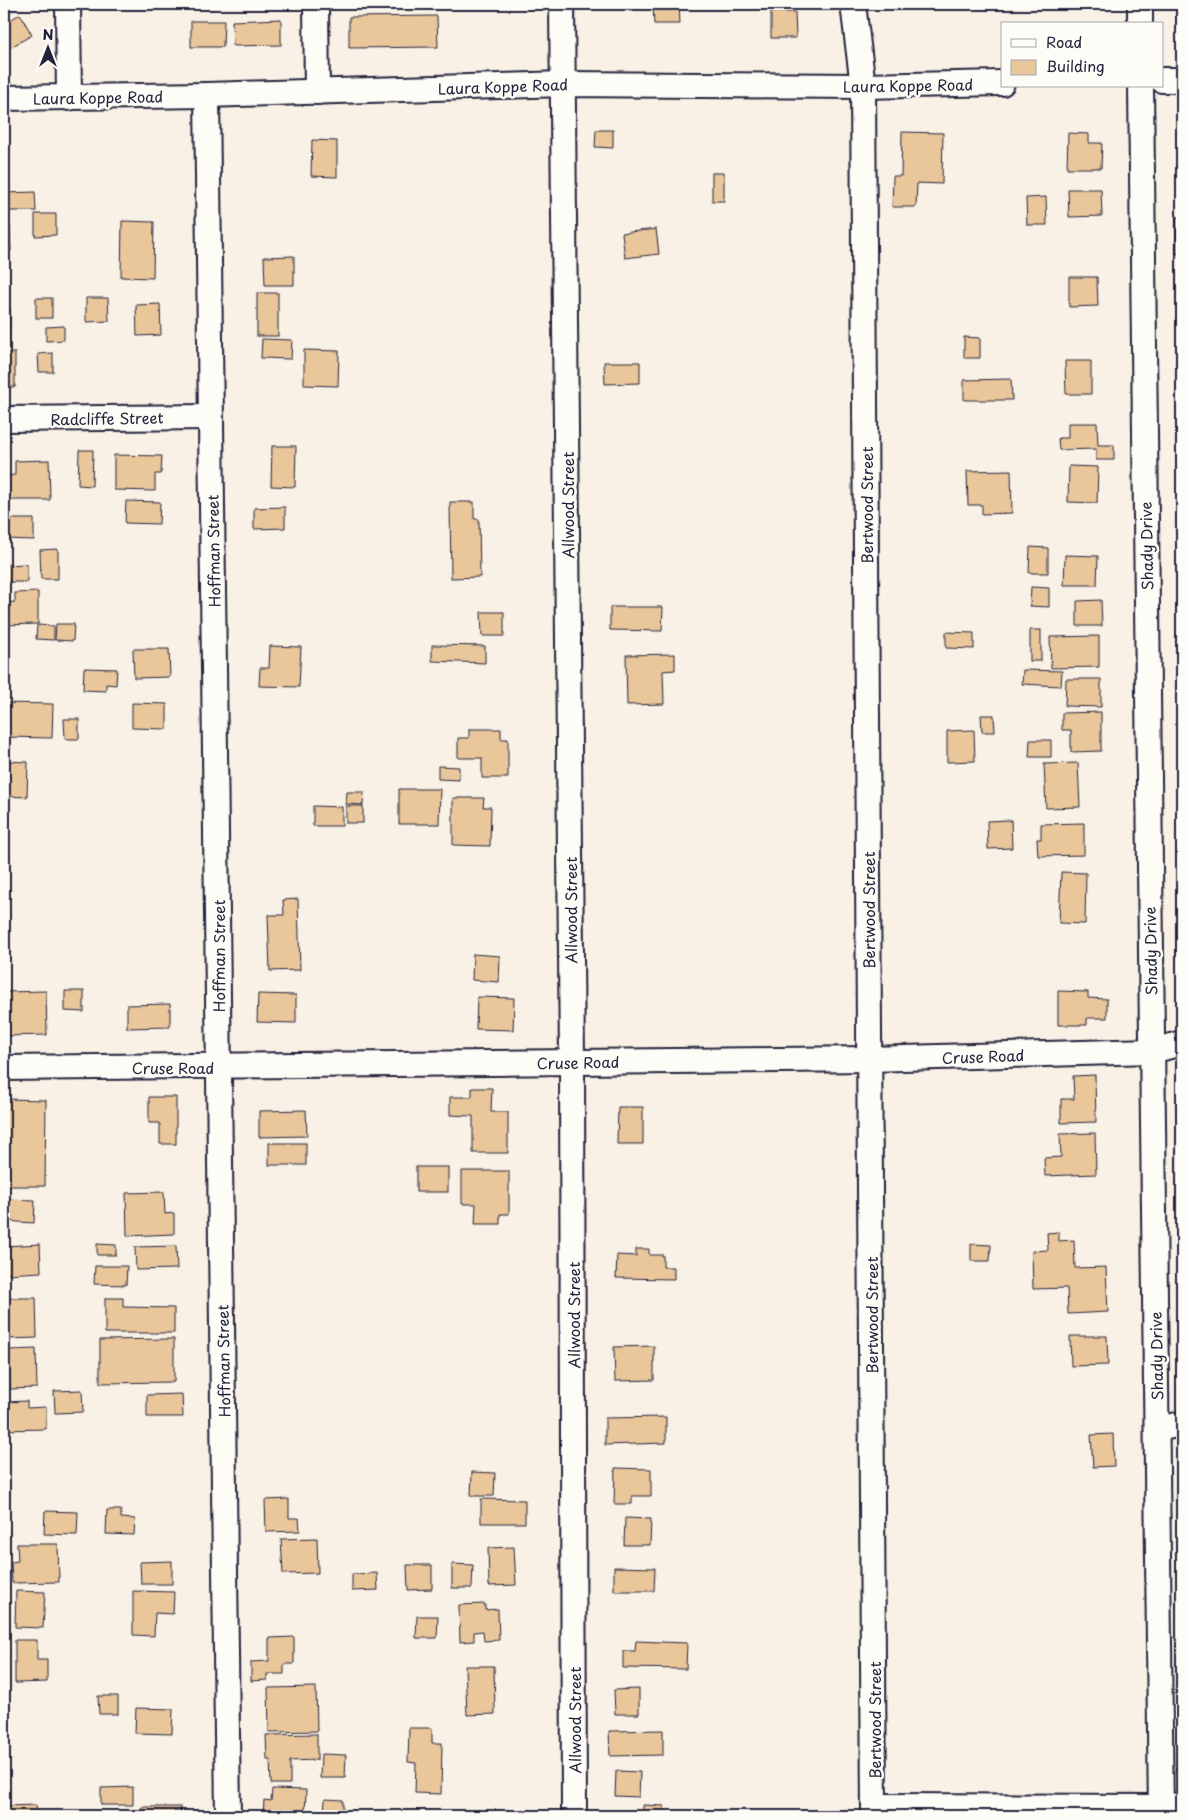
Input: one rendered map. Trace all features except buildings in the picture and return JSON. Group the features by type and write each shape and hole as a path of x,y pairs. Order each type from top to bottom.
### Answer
{"street":[{"path":"68,4 69,98"},
{"path":"316,4 317,92"},
{"name":"Allwood Street","path":"562,4 572,1062 574,1816"},
{"name":"Bertwood Street","path":"853,4 863,86 874,1811"},
{"path":"1140,4 1140,22"},
{"path":"1164,80 1182,80"},
{"name":"Laura Koppe Road","path":"4,98 207,96 563,84 863,86 1001,83"},
{"name":"Shady Drive","path":"1141,88 1157,1429 1168,1810"},
{"name":"Hoffman Street","path":"207,96 209,417 216,673 228,1816"},
{"name":"Radcliffe Street","path":"4,419 209,417"},
{"name":"Cruse Road","path":"4,1068 869,1059 1152,1051 1182,1043"},
{"path":"1157,1429 1182,1424"},
{"path":"874,1811 1168,1810"}]}
